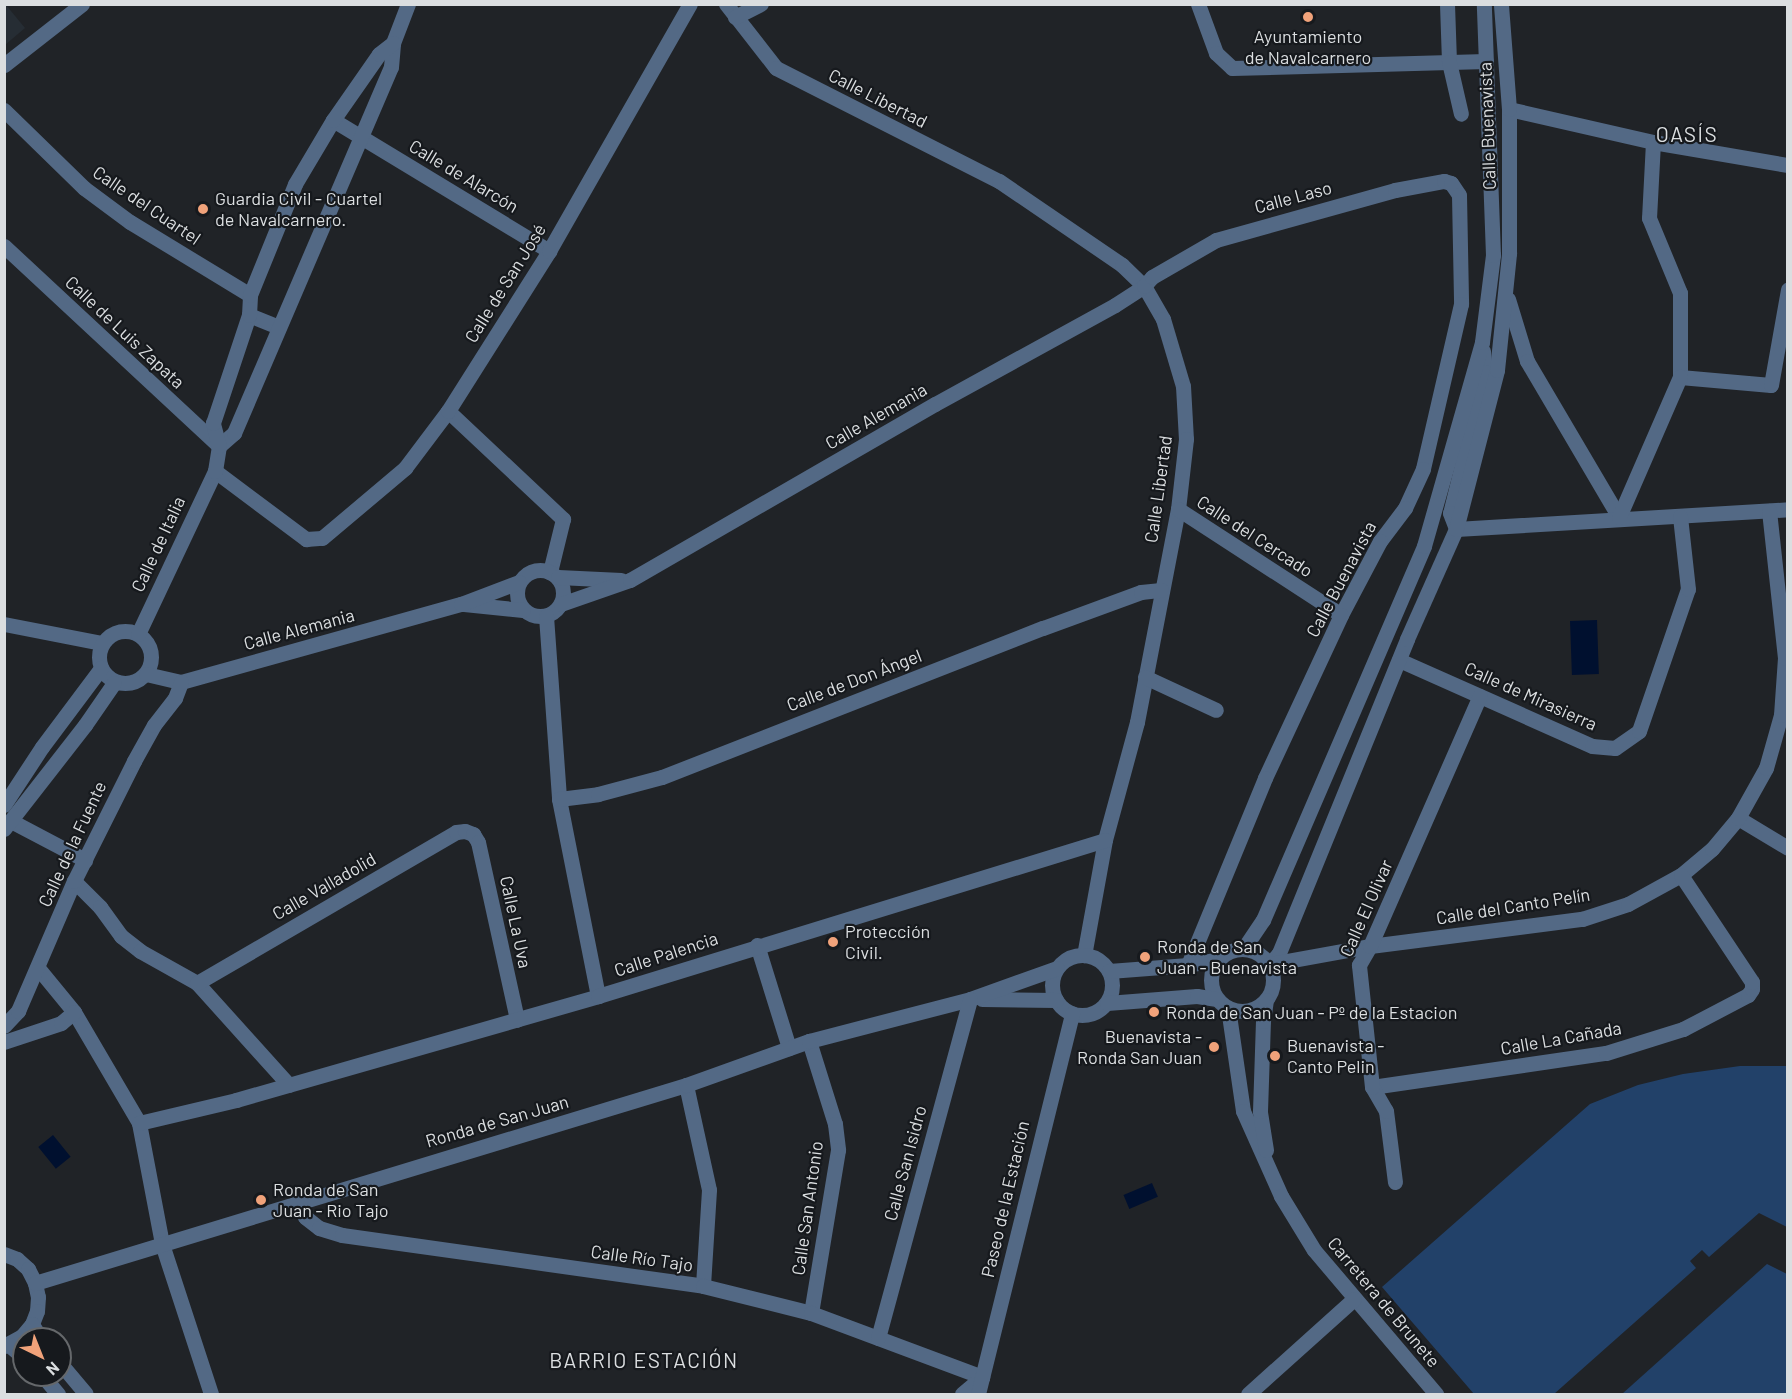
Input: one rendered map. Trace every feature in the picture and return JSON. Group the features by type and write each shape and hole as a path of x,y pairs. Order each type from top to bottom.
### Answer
{"street":[{"path":"4,65 82,4"},
{"path":"393,43 379,54 333,120 295,184 250,295 249,315 213,423 219,446 234,432 359,136 391,67 393,43 408,4"},
{"name":"Calle de San José","path":"215,471 306,539 322,538 405,468 448,411 549,250 690,4"},
{"path":"731,11 761,4"},
{"path":"1197,4 1216,52 1232,68 1486,61"},
{"name":"Calle Buenavista","path":"1447,4 1449,62 1461,114"},
{"name":"Calle Buenavista","path":"1244,948 1263,920 1424,546 1482,342 1493,255 1484,4"},
{"name":"Calle Buenavista","path":"1270,964 1279,953 1399,660 1456,529 1497,370 1506,294 1509,109 1502,4"},
{"name":"Calle Libertad","path":"731,11 776,68 999,181 1122,265 1144,286 1163,319 1183,386 1186,439 1178,509 1137,722 1105,840 1084,955"},
{"path":"1509,109 1653,142 1788,165"},
{"name":"Calle del Cuartel","path":"4,110 84,188 130,222 250,295"},
{"path":"333,120 359,136"},
{"name":"Calle de Alarcón","path":"359,136 549,250"},
{"path":"1619,518 1680,377 1680,292 1649,218 1653,142"},
{"name":"Calle Laso","path":"1144,286 1152,277 1233,234 1395,190 1444,181 1457,189 1459,195"},
{"name":"Calle Buenavista","path":"1188,965 1265,778 1341,615 1380,541 1405,508 1423,469 1461,304 1459,195"},
{"name":"Calle de Luis Zapata","path":"4,246 219,446"},
{"name":"Calle Alemania","path":"561,604 630,580 1144,286"},
{"path":"1680,377 1771,385 1788,290"},
{"path":"1506,294 1527,361 1619,518"},
{"path":"249,315 279,327"},
{"name":"Calle Buenavista","path":"1456,529 1450,513 1485,372 1482,342"},
{"path":"448,411 563,519 554,574 564,591 561,604 556,611 546,616 534,616 523,610 517,597 519,582 526,574 539,569 554,574 630,580"},
{"name":"Calle de Italia","path":"138,634 215,471 219,446"},
{"name":"Calle del Cercado","path":"1178,509 1341,615"},
{"path":"1456,529 1788,509"},
{"name":"Calle del Canto Pelín","path":"1270,964 1370,946 1582,919 1628,904 1680,875 1712,849 1738,818 1766,768 1780,715 1785,658 1769,511"},
{"name":"Calle de Mirasierra","path":"1399,660 1592,746 1615,748 1639,731 1688,589 1680,516"},
{"name":"Calle Alemania","path":"146,674 181,682 461,604 519,582"},
{"name":"Calle de Don Ángel","path":"559,799 598,794 662,777 1043,628 1141,592 1161,590"},
{"name":"Calle Alemania","path":"461,604 523,610"},
{"path":"546,616 559,799 598,996"},
{"path":"4,624 102,643"},
{"path":"126,631 138,634 150,647 150,666 146,674 130,683 114,683 101,668 99,659 102,643 117,632 126,631"},
{"path":"4,804 42,747 101,668"},
{"path":"1145,677 1216,710"},
{"name":"Calle de la Fuente","path":"4,1026 18,1011 74,881 134,761 154,725 175,699 181,682"},
{"path":"85,860 8,825 86,725 114,683"},
{"name":"Calle El Olivar","path":"1395,1182 1386,1111 1372,1087 1359,965 1370,946 1480,696"},
{"path":"1738,818 1788,848"},
{"name":"Calle Valladolid","path":"197,983 456,832 465,831 473,834"},
{"name":"Calle La Uva","path":"473,834 478,842 517,1020"},
{"name":"Calle Palencia","path":"139,1123 236,1100 517,1020 1105,840"},
{"name":"Calle La Cañada","path":"1372,1087 1606,1053 1683,1029 1748,995 1752,989 1752,982 1680,875"},
{"path":"74,881 100,907 121,936 140,951 197,983 288,1085"},
{"path":"757,945 789,1048"},
{"path":"1107,1002 1197,996 1249,1011 1266,1000 1274,983 1270,964 1258,953 1244,948 1226,953 1218,959 1188,965 1109,971"},
{"path":"1057,968 1052,988 1056,1000 1072,1013 1082,1015 1096,1012 1107,1002 1112,991 1109,971 1101,962 1084,955"},
{"name":"Ronda de San Juan","path":"35,1283 686,1084 809,1041 970,999 1057,968 1065,960 1084,955"},
{"path":"1218,959 1210,979 1222,1004"},
{"path":"38,968 74,1012 139,1123 162,1244 211,1395"},
{"name":"Ronda de San Juan","path":"970,999 1056,1000"},
{"name":"Calle San Isidro","path":"878,1338 970,999"},
{"name":"Carretera de Brunete","path":"1266,1000 1263,1021 1260,1111 1269,1170"},
{"name":"Carretera de Brunete","path":"1222,1004 1243,1111 1269,1170 1314,1250 1436,1395"},
{"path":"4,1042 61,1023 74,1012"},
{"name":"Paseo de la Estación","path":"978,1395 1072,1013"},
{"name":"Calle San Antonio","path":"809,1041 835,1124 838,1150 811,1313"},
{"path":"686,1084 709,1191 703,1287"},
{"name":"Calle Río Tajo","path":"299,1201 305,1217 319,1228 342,1235 703,1287 811,1313 982,1377"},
{"path":"4,1254 16,1259 28,1269 35,1283 37,1311 32,1324 22,1336 7,1346"},
{"path":"1248,1395 1354,1299"},
{"path":"962,1395 982,1377"},
{"path":"72,1378 86,1395"}],"shaded area":[{"path":"4,5 25,28 5,45"},
{"path":"1597,620 1599,674 1572,675 1570,621"},
{"path":"1740,1066 1787,1066 1787,1227 1759,1213 1709,1257 1702,1250 1690,1261 1696,1268 1554,1394 1474,1394 1382,1287 1590,1104 1638,1085 1683,1074"},
{"path":"53,1135 71,1157 56,1169 38,1147"},
{"path":"1152,1183 1158,1197 1129,1209 1123,1195"},
{"path":"1767,1264 1787,1274 1787,1394 1622,1394"}],"place":[{"name":"Ayuntamiento de Navalcarnero","path":"1308,17"},
{"name":"Guardia Civil - Cuartel de Navalcarnero.","path":"203,209"},
{"name":"Protección Civil.","path":"833,942"},
{"name":"Ronda de San Juan - Buenavista","path":"1145,957"},
{"name":"Ronda de San Juan - Pº de la Estacion","path":"1154,1012"},
{"name":"Buenavista - Ronda San Juan","path":"1214,1047"},
{"name":"Buenavista - Canto Pelin","path":"1275,1056"},
{"name":"Ronda de San Juan - Rio Tajo","path":"261,1200"}],"district":[{"name":"OASÍS","path":"1687,134"},
{"name":"BARRIO ESTACIÓN","path":"644,1360"}]}
